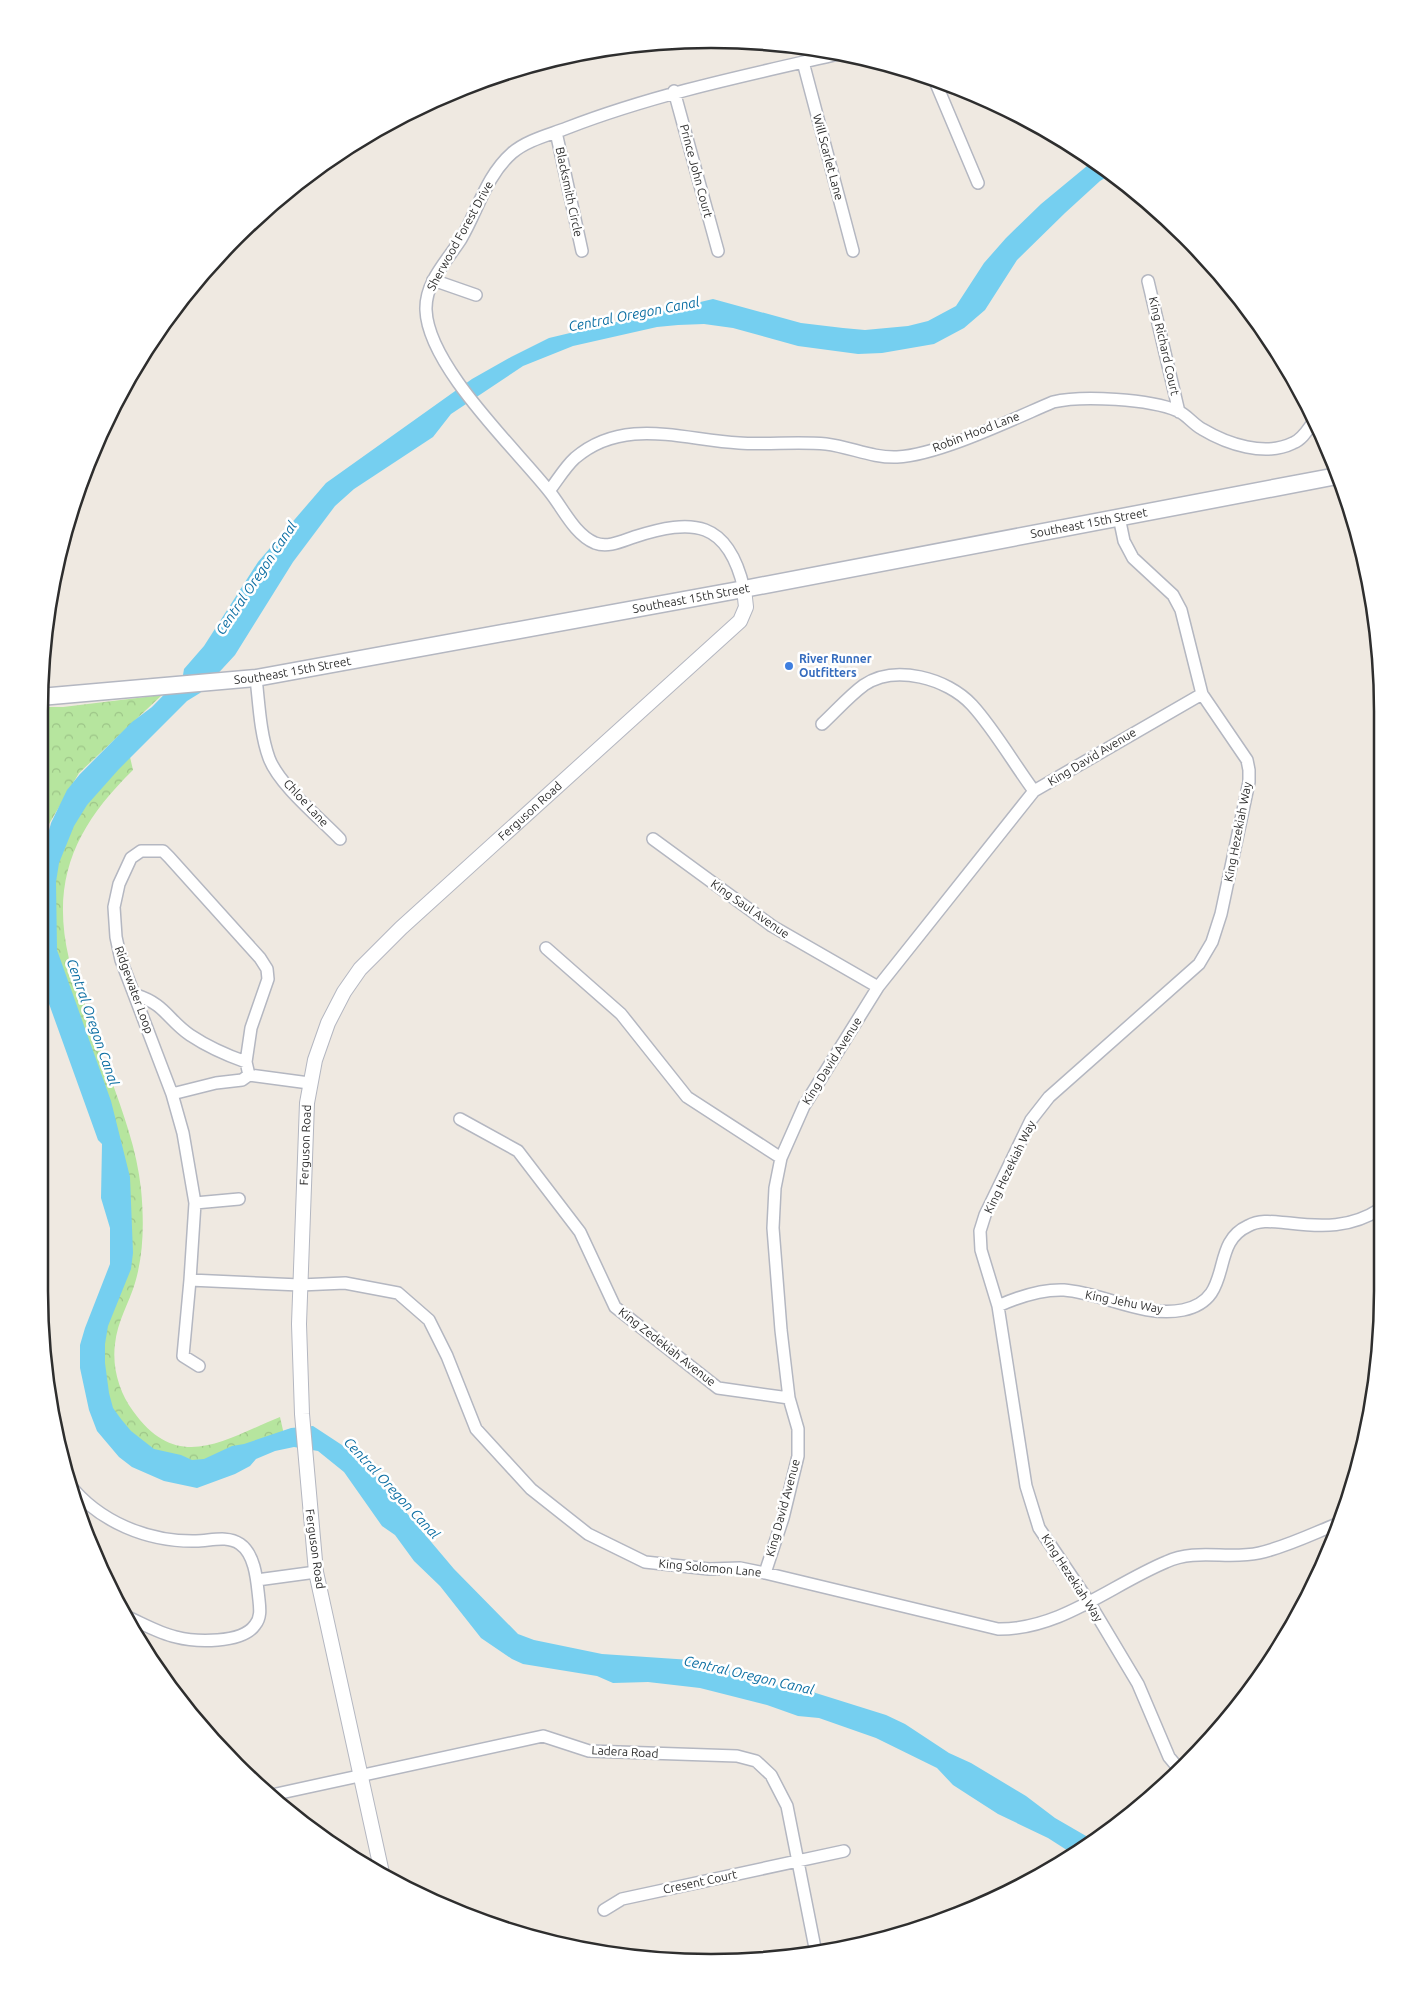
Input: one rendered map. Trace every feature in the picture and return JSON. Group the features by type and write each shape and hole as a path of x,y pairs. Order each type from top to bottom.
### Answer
{"main road":[{"name":"Southeast 15th Street","path":"48,696 256,678 744,589 1331,477"}],"street":[{"name":"Sherwood Forest Drive","path":"744,589 740,570 724,545 714,534 702,528 689,525 671,527 622,542 598,544 584,537 549,491 474,403 435,345 428,327 427,296 433,280 462,238 486,186 498,166 514,151 556,132 630,104 674,91 824,57"},
{"name":"Will Scarlet Lane","path":"804,62 853,251"},
{"path":"938,88 978,183"},
{"name":"Prince John Court","path":"674,91 718,251"},
{"name":"Blacksmith Circle","path":"556,132 582,251"},
{"path":"433,280 476,295"},
{"name":"King Richard Court","path":"1148,281 1179,412"},
{"name":"Robin Hood Lane","path":"549,491 575,458 605,440 635,433 661,432 740,443 825,444 876,457 899,457 949,444 1053,402 1069,398 1158,404 1179,412 1202,429 1231,443 1256,448 1274,448 1294,443 1305,435 1310,427"},
{"name":"King Hezekiah Way","path":"1119,517 1124,541 1133,558 1173,595 1181,610 1202,694 1247,760 1249,782 1229,878 1212,942 1199,964 1049,1097 1031,1120 985,1215 980,1231 981,1250 998,1306 1026,1486 1039,1528 1089,1602 1138,1684 1169,1757 1175,1764"},
{"name":"Ferguson Road","path":"381,1867 316,1572 304,1454 300,1360 300,1285 309,1083 328,1023 344,992 360,969 401,928 740,621 746,607 744,589"},
{"path":"822,724 864,685 881,677 896,674 916,676 956,692 971,704 1034,791"},
{"name":"Chloe Lane","path":"256,678 260,719 270,759 289,789 340,839"},
{"name":"King David Avenue","path":"765,1573 783,1518 798,1456 798,1429 789,1398 781,1330 773,1228 775,1188 781,1158 804,1106 878,987 1034,791 1107,747 1202,694"},
{"name":"King Saul Avenue","path":"653,839 772,926 878,987"},
{"name":"Ridgewater Loop","path":"199,1366 183,1356 195,1203 183,1133 172,1094 136,995 121,960 116,937 114,907 118,884 130,858 141,851 163,851 260,958 267,969 268,979 251,1028 246,1062 248,1075"},
{"path":"546,948 621,1014 687,1097 781,1158"},
{"path":"136,995 152,1000 189,1035 221,1054 246,1062"},
{"path":"172,1094 216,1083 242,1080 248,1075 309,1083"},
{"name":"King Zedekiah Avenue","path":"460,1119 518,1151 580,1232 615,1307 718,1388 789,1398"},
{"path":"195,1203 239,1199"},
{"name":"King Jehu Way","path":"998,1306 1022,1295 1064,1290 1157,1311 1183,1310 1202,1303 1218,1285 1225,1249 1247,1226 1263,1221 1319,1226 1346,1225 1374,1214"},
{"path":"190,1280 300,1285"},
{"name":"King Solomon Lane","path":"300,1285 345,1283 398,1293 429,1320 447,1356 476,1429 531,1489 588,1534 645,1562 709,1569 740,1568 998,1629 1014,1629 1033,1625 1089,1602 1158,1566 1186,1554 1259,1553 1330,1527"},
{"path":"80,1494 103,1516 120,1526 166,1539 195,1541 218,1539 240,1544 246,1549 252,1562 257,1580 260,1611 255,1626 238,1636 197,1641 174,1637 134,1620"},
{"path":"257,1580 316,1572"},
{"name":"Ladera Road","path":"278,1794 543,1736 589,1751 737,1756 756,1761 771,1775 787,1806 815,1946"},
{"name":"Cresent Court","path":"604,1910 622,1899 844,1851"}],"green space":[{"path":"162,695 79,773 48,828 48,707 63,707"},
{"path":"127,744 133,770 97,811 83,833 73,855 66,878 63,903 64,930 69,959 129,1132 141,1189 143,1213 142,1248 135,1283 116,1336 114,1353 116,1370 120,1388 133,1411 150,1430 167,1442 184,1447 220,1442 280,1417 285,1439 218,1466 154,1462 98,1394 113,1278 119,1194 48,967 49,854"}],"water":[{"name":"Central Oregon Canal","path":"1088,165 1105,178 1065,213 1017,260 985,310 964,328 934,344 882,353 858,354 798,346 733,328 704,324 657,327 573,346 523,366 451,414 433,437 354,489 335,506 293,562 235,655 200,693 187,701 119,769 87,805 74,826 59,863 56,882 57,950 111,1101 130,1177 133,1253 131,1269 108,1326 105,1344 105,1363 113,1408 131,1431 154,1449 181,1455 192,1460 204,1459 232,1446 244,1444 291,1428 313,1426 348,1449 372,1472 454,1569 518,1634 534,1640 602,1654 691,1660 719,1666 762,1682 803,1689 886,1715 905,1724 949,1753 971,1763 1026,1796 1055,1818 1087,1837 1067,1850 1048,1838 998,1814 953,1785 937,1768 876,1738 819,1718 798,1716 767,1705 700,1688 648,1682 613,1683 597,1676 523,1664 512,1659 481,1638 440,1586 414,1561 395,1535 382,1526 344,1472 318,1451 294,1447 275,1451 256,1459 250,1466 235,1474 197,1488 164,1481 132,1467 119,1457 97,1431 89,1410 80,1368 80,1345 110,1264 110,1228 101,1198 102,1144 98,1140 48,1001 48,834 51,823 67,790 80,774 132,722 152,707 183,675 184,669 204,646 258,562 326,483 472,379 549,338 713,299 801,323 843,328 865,330 908,326 928,321 956,306 984,263 1006,238 1041,204"}],"place":[{"name":"River Runner Outfitters","path":"789,666"}]}
